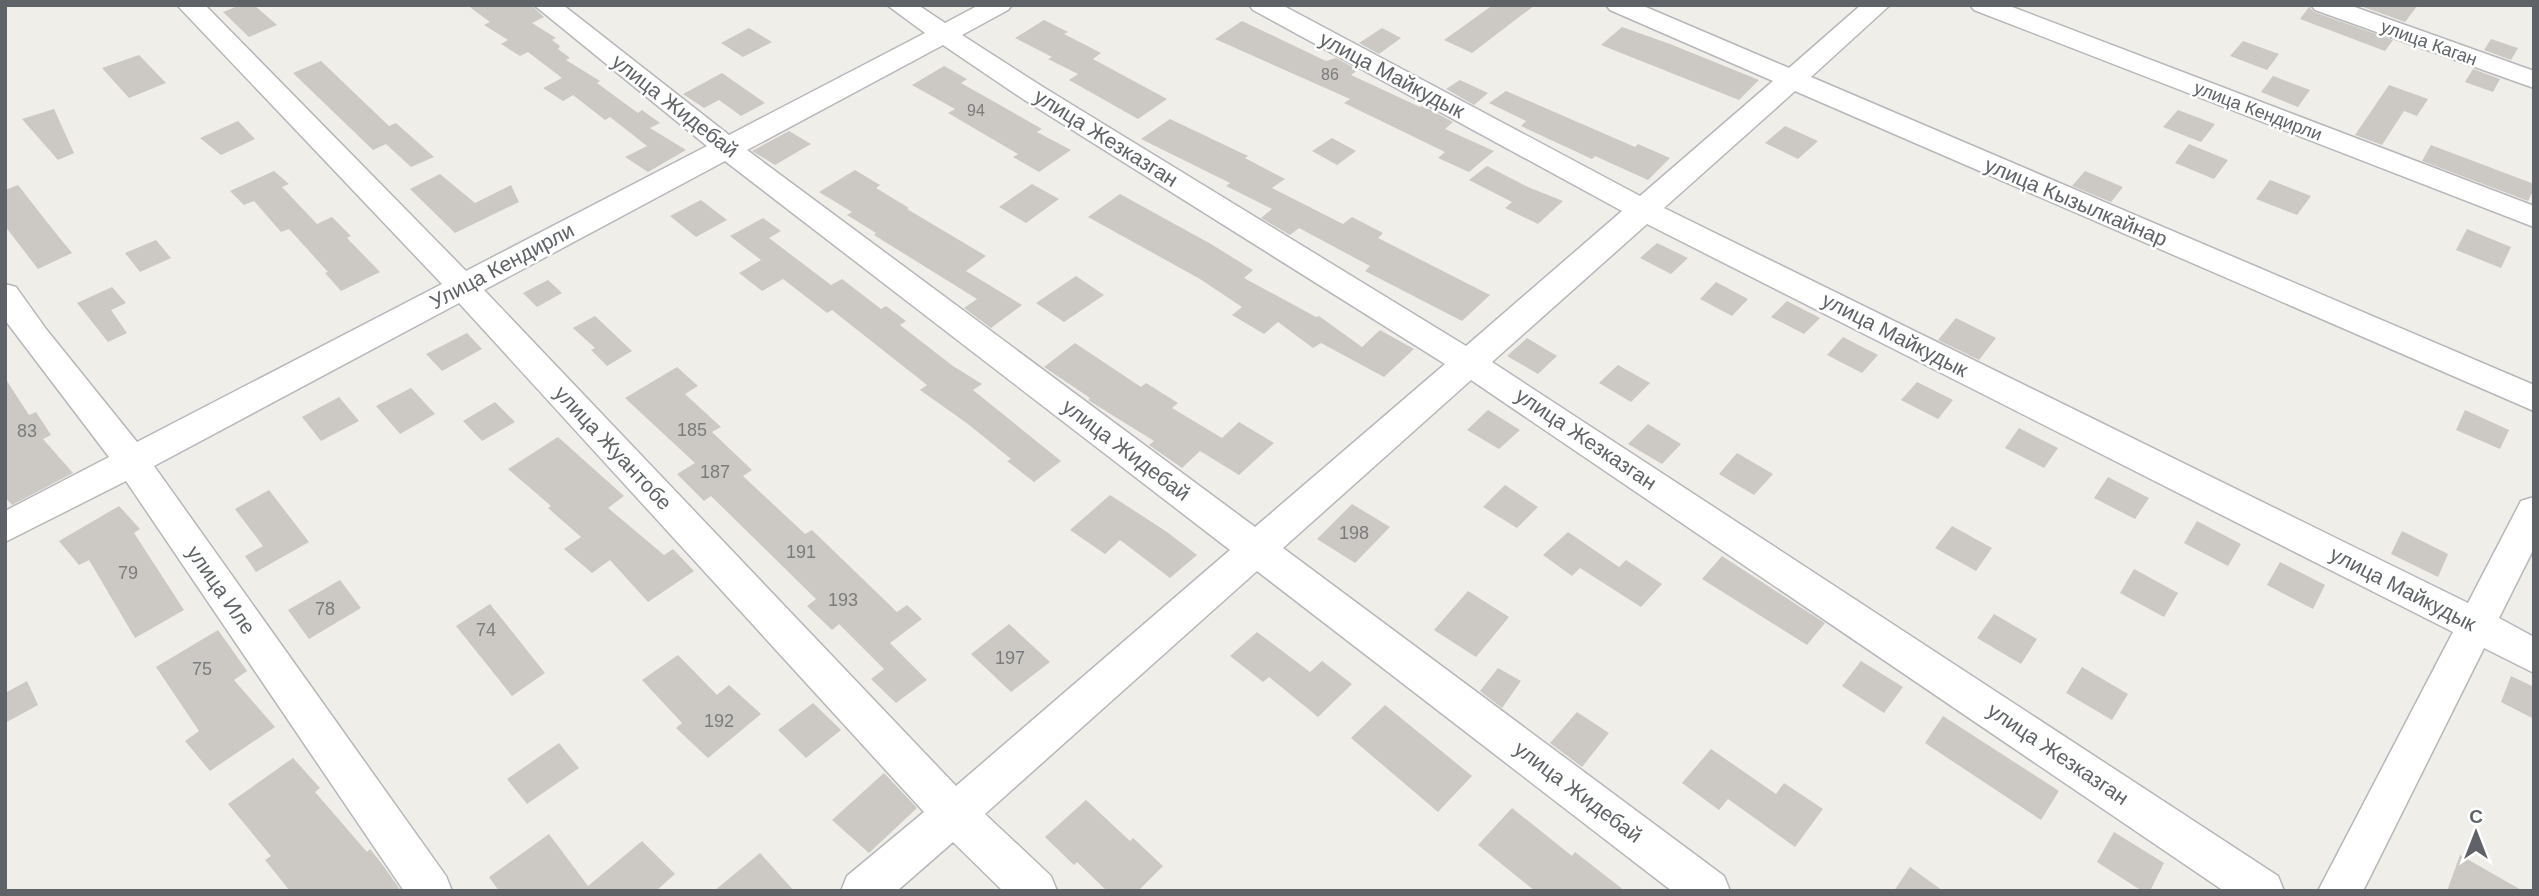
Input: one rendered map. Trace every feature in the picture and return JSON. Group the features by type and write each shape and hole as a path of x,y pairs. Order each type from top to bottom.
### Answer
{"street":[{"name":"улица Жуантобе","path":"190,5 462,286 954,814 1035,891"},
{"name":"улица Жидебай","path":"547,5 728,149 1708,891"},
{"name":"улица Жезказган","path":"900,5 1032,93 1468,362 2262,891"},
{"name":"Улица Кендирли","path":"5,528 999,5"},
{"name":"улица Майкудык","path":"1262,5 1643,209 2534,656"},
{"name":"улица Кызылкайнар","path":"1619,5 2534,399"},
{"path":"863,891 1877,5"},
{"name":"улица Кендирли","path":"1983,5 2534,217"},
{"name":"улица Каган","path":"2324,5 2534,80"},
{"name":"улица Иле","path":"5,295 34,337 132,463 430,891"},
{"path":"2340,891 2534,511"}],"building":[{"path":"240,5 254,5 277,25 249,37 223,12"},
{"path":"467,5 531,5 544,17 532,23 556,38 552,40 560,46 558,49 570,58 566,60 600,81 597,83 638,113 642,110 660,123 650,128 686,150 648,172 625,157 647,146 610,117 605,120 573,95 563,101 543,88 562,78 528,52 520,56 501,44 508,40 484,25 490,22"},
{"path":"1493,5 1535,5 1472,53 1444,40"},
{"path":"2358,5 2418,5 2405,22"},
{"path":"2309,7 2314,12 2393,40 2385,51 2300,19"},
{"path":"1044,20 1101,53 1093,59 1167,99 1138,119 1069,80 1078,74 1015,38"},
{"path":"1242,21 1326,61 1336,58 1358,70 1351,75 1420,107 1423,106 1453,122 1445,129 1494,151 1469,172 1438,158 1445,152 1344,103 1350,99 1215,39"},
{"path":"1622,27 1759,80 1739,100 1601,45"},
{"path":"749,28 772,42 743,57 721,43"},
{"path":"1382,28 1401,38 1379,54 1359,43"},
{"path":"2491,39 2518,48 2511,60 2484,50"},
{"path":"2243,41 2279,54 2267,70 2230,56"},
{"path":"139,55 166,83 129,98 102,68"},
{"path":"321,61 389,126 396,123 434,157 411,167 386,144 373,150 293,73"},
{"path":"944,66 967,79 961,83 1042,129 1037,132 1071,150 1039,172 1013,157 1018,154 948,113 955,109 912,85"},
{"path":"2473,69 2500,79 2493,92 2465,82"},
{"path":"722,73 765,103 741,116 719,100 704,108 683,94"},
{"path":"2273,76 2310,90 2298,107 2261,92"},
{"path":"1460,80 1488,93 1474,105 1446,89"},
{"path":"2389,85 2428,99 2417,116 2404,111 2382,145 2355,135"},
{"path":"1506,91 1635,147 1638,144 1670,158 1648,180 1595,156 1592,159 1521,126 1526,121 1489,103"},
{"path":"54,109 74,153 58,160 22,119"},
{"path":"2178,110 2215,124 2201,142 2163,127"},
{"path":"1170,119 1248,156 1245,158 1285,179 1272,188 1343,224 1352,217 1383,233 1378,238 1490,295 1462,321 1365,271 1370,266 1299,228 1290,235 1261,218 1272,209 1226,186 1230,183 1141,139"},
{"path":"238,121 255,139 221,155 200,138"},
{"path":"1785,126 1818,141 1798,159 1765,143"},
{"path":"789,131 811,144 775,165 752,151"},
{"path":"1332,138 1356,151 1337,165 1312,151"},
{"path":"2189,144 2228,160 2214,179 2175,163"},
{"path":"2431,145 2534,184 2528,201 2422,161"},
{"path":"1487,166 1563,201 1538,224 1505,208 1512,202 1469,180"},
{"path":"855,170 880,185 876,188 909,208 907,209 986,256 966,271 1022,305 991,328 964,308 977,299 874,235 876,233 847,215 852,212 819,192"},
{"path":"274,171 289,184 282,187 317,224 332,217 351,236 347,238 380,272 341,291 325,273 328,272 289,229 281,232 254,201 244,205 230,191"},
{"path":"2085,171 2123,187 2111,202 2072,186"},
{"path":"440,174 475,203 511,185 519,202 455,233 410,189"},
{"path":"2270,180 2311,196 2297,215 2256,199"},
{"path":"1032,184 1059,199 1026,223 999,207"},
{"path":"18,185 72,253 38,269 5,226 5,190"},
{"path":"1120,194 1253,270 1244,278 1316,317 1319,316 1362,347 1380,330 1414,349 1384,377 1321,343 1313,348 1278,322 1264,334 1232,315 1242,307 1200,279 1088,217"},
{"path":"701,200 727,220 696,237 670,216"},
{"path":"763,218 781,231 769,238 831,285 842,279 881,309 886,306 906,321 900,325 953,366 982,384 973,390 1061,461 1034,482 968,424 920,390 927,385 832,310 827,313 783,279 762,291 739,273 761,260 730,236"},
{"path":"2467,229 2511,247 2501,268 2456,250"},
{"path":"156,240 171,258 140,272 125,253"},
{"path":"1657,243 1688,258 1671,274 1640,258"},
{"path":"1076,276 1104,295 1064,322 1036,303"},
{"path":"548,280 562,293 537,307 523,293"},
{"path":"1716,282 1748,299 1732,316 1700,299"},
{"path":"112,287 126,303 111,310 127,333 108,342 77,303"},
{"path":"1787,301 1820,318 1804,334 1771,317"},
{"path":"595,316 632,351 607,366 591,350 595,348 573,328"},
{"path":"1956,318 1996,338 1979,360 1938,340"},
{"path":"467,333 482,349 442,371 426,354"},
{"path":"1843,337 1878,355 1862,373 1827,355"},
{"path":"1527,338 1557,356 1538,374 1507,356"},
{"path":"1075,343 1141,387 1146,383 1178,403 1172,408 1222,438 1239,422 1274,443 1239,475 1200,451 1182,468 1149,445 1154,441 1088,400 1090,398 1044,367"},
{"path":"1618,365 1650,383 1631,402 1599,383"},
{"path":"677,367 698,386 685,394 721,427 712,432 752,470 743,476 805,534 812,530 897,612 907,605 922,619 890,643 927,680 896,703 871,679 884,669 839,624 832,630 807,606 816,599 711,496 704,501 677,474 695,463 625,398"},
{"path":"5,378 29,415 36,412 51,435 43,439 73,473 12,505 5,497"},
{"path":"1917,382 1953,400 1938,419 1901,400"},
{"path":"411,388 435,414 400,434 376,406"},
{"path":"339,397 359,421 321,441 302,417"},
{"path":"495,402 515,422 482,441 463,421"},
{"path":"1488,410 1520,430 1499,449 1467,430"},
{"path":"2465,410 2509,430 2500,449 2456,430"},
{"path":"1648,424 1681,444 1662,464 1628,444"},
{"path":"2019,428 2058,448 2044,468 2005,448"},
{"path":"558,437 624,496 608,508 664,555 673,549 694,571 648,602 610,560 592,573 564,549 581,537 548,508 551,506 508,469"},
{"path":"1737,453 1773,474 1754,495 1719,474"},
{"path":"2108,477 2149,498 2135,519 2094,498"},
{"path":"1505,485 1538,507 1517,528 1483,507"},
{"path":"269,490 309,542 256,572 245,556 263,546 235,509"},
{"path":"1110,495 1197,555 1170,578 1120,540 1105,554 1070,530"},
{"path":"1352,504 1390,527 1355,563 1317,539"},
{"path":"119,506 140,529 134,533 184,610 135,638 89,560 79,565 59,541"},
{"path":"2197,521 2241,544 2228,566 2184,543"},
{"path":"1952,526 1992,548 1976,571 1935,548"},
{"path":"2402,531 2448,554 2438,577 2391,554"},
{"path":"1568,532 1619,567 1626,560 1662,584 1641,607 1580,568 1572,576 1543,555"},
{"path":"1722,556 1825,623 1807,645 1702,579"},
{"path":"2280,562 2325,585 2313,609 2267,585"},
{"path":"2134,569 2178,593 2164,617 2120,593"},
{"path":"340,580 361,608 309,639 288,610"},
{"path":"1468,591 1509,617 1476,657 1434,630"},
{"path":"490,604 545,673 512,696 456,626"},
{"path":"1994,614 2037,639 2021,664 1977,638"},
{"path":"1009,624 1050,662 1011,692 971,654"},
{"path":"218,630 247,671 234,680 275,727 210,771 185,741 199,731 156,667"},
{"path":"1257,632 1310,672 1322,661 1352,684 1318,717 1269,677 1263,682 1230,656"},
{"path":"678,655 717,695 729,685 761,714 708,758 676,728 682,723 642,680"},
{"path":"1861,661 1903,687 1884,713 1842,686"},
{"path":"2082,667 2128,694 2112,720 2066,693"},
{"path":"1498,668 1521,681 1502,708 1480,691"},
{"path":"2511,676 2534,687 2534,719 2501,702"},
{"path":"27,681 38,705 5,723 5,693"},
{"path":"813,703 841,730 806,758 778,730"},
{"path":"1385,705 1472,776 1438,812 1351,738"},
{"path":"1577,712 1609,733 1582,767 1550,743"},
{"path":"1943,716 2059,791 2041,820 1925,743"},
{"path":"559,743 579,768 527,804 507,779"},
{"path":"1711,749 1776,794 1784,783 1823,809 1795,847 1728,799 1719,810 1682,783"},
{"path":"293,758 320,788 315,792 367,852 370,849 401,891 290,891 265,860 271,856 228,804"},
{"path":"884,773 917,808 869,853 832,820"},
{"path":"1086,800 1130,841 1133,838 1163,866 1138,891 1107,891 1077,862 1074,865 1045,837"},
{"path":"1512,808 1572,856 1575,852 1625,891 1535,891 1478,845"},
{"path":"2114,832 2164,863 2150,891 2142,891 2097,862"},
{"path":"549,834 588,886 642,841 675,874 656,891 499,891 489,877"},
{"path":"760,853 794,891 714,891"},
{"path":"2460,855 2523,891 2447,891"},
{"path":"1910,867 1943,891 1894,891"}]}
